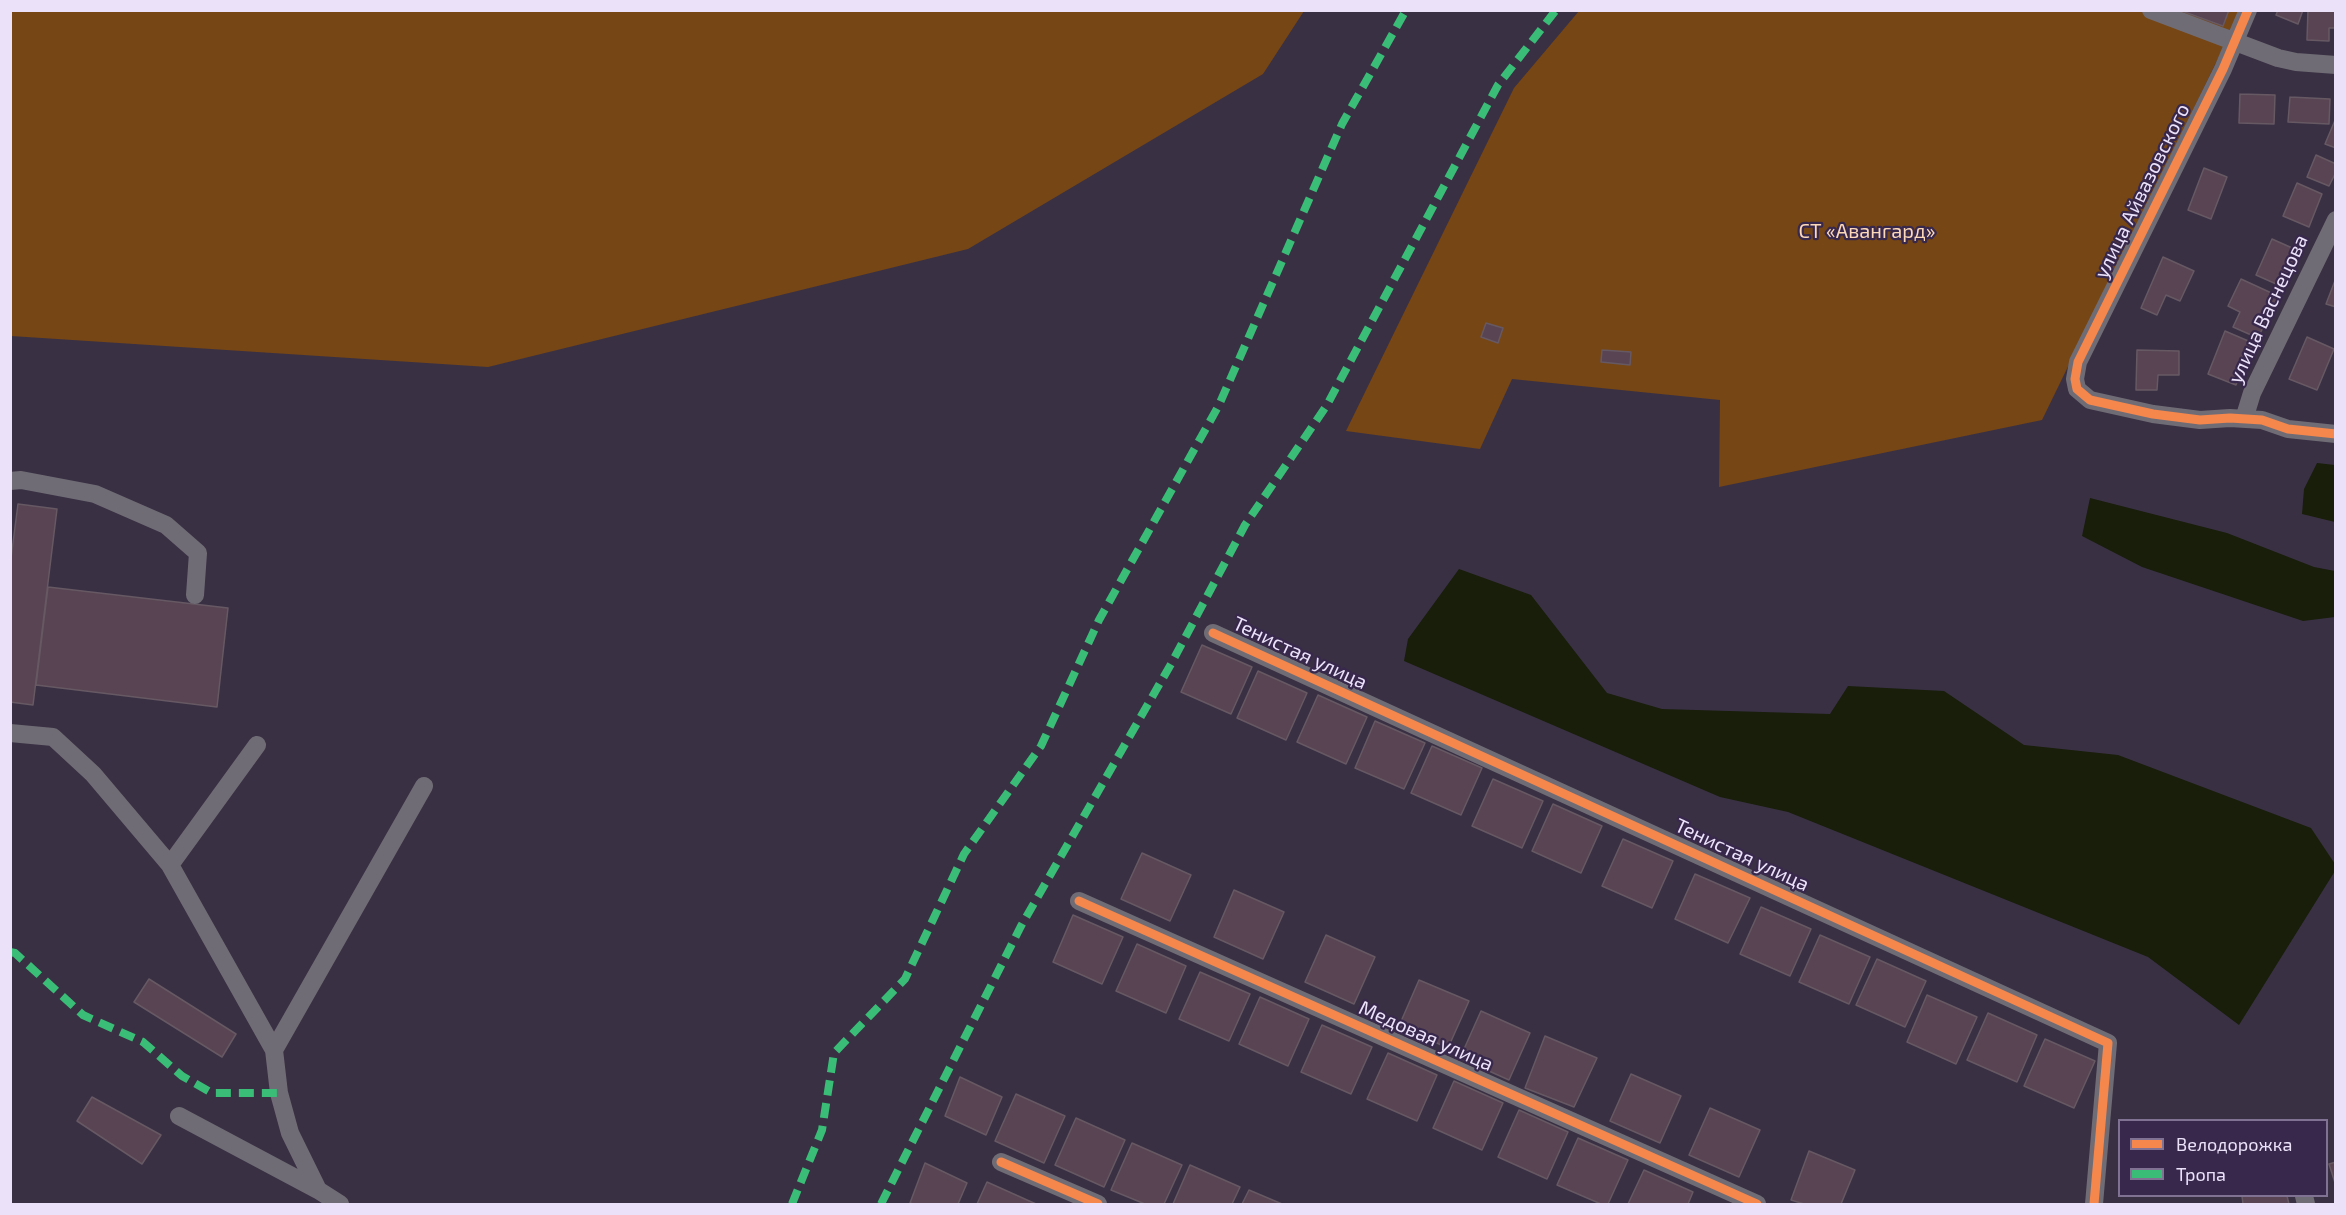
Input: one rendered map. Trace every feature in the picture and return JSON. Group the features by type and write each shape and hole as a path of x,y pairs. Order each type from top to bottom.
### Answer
{"street":[{"path":"2151,10 2278,58 2296,62 2336,65"},
{"name":"улица Айвазовского","path":"2244,419 2200,420 2153,414 2090,400 2077,390 2074,380 2078,362 2223,69 2233,40 2248,10"},
{"name":"улица Васнецова","path":"2244,419 2252,393 2336,220"},
{"path":"2244,419 2262,420 2288,429 2336,434"},
{"path":"10,481 21,480 95,494 166,525 198,553 195,594"},
{"name":"Тенистая улица","path":"1213,633 2108,1043 2094,1204"},
{"path":"10,733 53,737 93,774 170,865 274,1050 279,1093 290,1133 318,1190"},
{"path":"170,865 257,745"},
{"path":"274,1050 424,786"},
{"name":"Медовая улица","path":"1079,901 1757,1204"},
{"path":"179,1116 340,1204"},
{"path":"1001,1162 1098,1204"}],"green space":[{"path":"10,11 1304,11 1263,74 968,249 488,367 11,336"},
{"name":"СТ «Авангард»","path":"1579,11 2241,11 2042,420 1719,487 1720,400 1512,379 1480,449 1346,431 1514,88"}],"shaded area":[{"path":"2317,463 2335,465 2335,522 2302,514 2304,489"},
{"path":"2090,498 2227,533 2314,567 2335,571 2335,617 2303,621 2142,567 2082,536"},
{"path":"1459,569 1531,595 1607,693 1662,709 1830,714 1848,686 1944,691 2024,745 2118,755 2311,828 2335,864 2335,871 2239,1025 2148,957 1788,812 1720,797 1404,661 1408,639"}],"building":[{"path":"2179,10 2229,10 2223,26"},
{"path":"2278,10 2303,10 2298,24 2276,15"},
{"path":"2308,10 2336,10 2336,28 2329,28 2329,41 2307,40"},
{"path":"2240,94 2275,95 2274,124 2239,123"},
{"path":"2290,97 2330,99 2329,124 2288,122"},
{"path":"2336,118 2336,148 2325,144"},
{"path":"2316,155 2336,164 2336,172 2329,186 2307,177"},
{"path":"2204,168 2227,177 2211,219 2188,210"},
{"path":"2297,183 2322,194 2309,227 2283,216"},
{"path":"2272,239 2299,251 2283,287 2256,275"},
{"path":"2163,257 2194,271 2180,301 2166,295 2157,315 2141,308"},
{"path":"2336,278 2336,307 2326,304"},
{"path":"2241,279 2278,296 2258,338 2233,327 2240,312 2228,306"},
{"path":"1486,323 1503,328 1498,343 1481,337"},
{"path":"2225,331 2253,343 2236,385 2208,374"},
{"path":"2307,337 2334,349 2317,390 2289,379"},
{"path":"1602,350 1631,352 1630,365 1601,362"},
{"path":"2137,350 2179,351 2179,375 2158,375 2157,390 2136,390"},
{"path":"18,504 57,509 33,705 10,702 10,566"},
{"path":"48,587 228,608 217,707 36,685"},
{"path":"1202,645 1252,667 1231,714 1181,692"},
{"path":"1258,671 1307,693 1286,740 1237,718"},
{"path":"1318,695 1367,717 1346,764 1297,742"},
{"path":"1375,721 1425,743 1404,789 1355,768"},
{"path":"1432,746 1482,768 1461,815 1411,793"},
{"path":"1493,779 1543,801 1522,848 1472,826"},
{"path":"1553,804 1602,826 1581,873 1532,851"},
{"path":"1623,839 1673,861 1652,908 1602,886"},
{"path":"1142,853 1191,875 1170,921 1121,899"},
{"path":"1695,874 1750,898 1728,943 1675,919"},
{"path":"1234,890 1284,912 1263,959 1214,937"},
{"path":"1761,907 1811,929 1790,976 1740,954"},
{"path":"1073,915 1123,937 1102,984 1053,962"},
{"path":"1326,935 1375,957 1354,1004 1305,982"},
{"path":"1820,935 1870,957 1849,1004 1799,982"},
{"path":"1137,944 1186,966 1166,1013 1116,991"},
{"path":"1877,959 1926,981 1905,1027 1856,1005"},
{"path":"1200,972 1250,994 1229,1041 1179,1019"},
{"path":"149,979 236,1034 222,1057 134,1002"},
{"path":"1419,980 1469,1001 1448,1048 1399,1026"},
{"path":"1927,995 1977,1017 1956,1064 1907,1042"},
{"path":"1260,997 1309,1019 1288,1066 1239,1044"},
{"path":"1481,1011 1530,1033 1509,1080 1460,1058"},
{"path":"1988,1013 2037,1035 2017,1082 1967,1060"},
{"path":"1322,1025 1372,1047 1351,1094 1301,1072"},
{"path":"1545,1036 1597,1058 1574,1107 1525,1088"},
{"path":"2045,1039 2095,1061 2074,1108 2024,1086"},
{"path":"1388,1053 1437,1075 1417,1121 1367,1099"},
{"path":"1631,1074 1681,1096 1660,1143 1610,1121"},
{"path":"960,1077 1002,1097 986,1135 945,1116"},
{"path":"1454,1081 1503,1103 1482,1150 1433,1128"},
{"path":"1016,1094 1065,1116 1044,1163 995,1141"},
{"path":"92,1097 161,1135 142,1164 77,1121"},
{"path":"1710,1108 1760,1130 1739,1177 1689,1155"},
{"path":"1519,1110 1568,1132 1547,1179 1498,1157"},
{"path":"1076,1118 1125,1140 1104,1187 1055,1165"},
{"path":"1578,1138 1628,1160 1608,1204 1601,1204 1557,1185"},
{"path":"1132,1143 1182,1165 1164,1204 1145,1204 1111,1190"},
{"path":"1809,1151 1855,1170 1841,1204 1804,1204 1791,1200"},
{"path":"2336,1162 2336,1186 2329,1164"},
{"path":"925,1163 967,1183 958,1204 910,1203"},
{"path":"1190,1165 1240,1187 1232,1204 1173,1204"},
{"path":"1644,1170 1693,1192 1688,1204 1628,1204"},
{"path":"987,1182 1036,1204 977,1204"},
{"path":"1249,1190 1282,1204 1242,1204"},
{"path":"2242,1197 2287,1197 2289,1204 2243,1204"}],"marked path":[{"path":"792,1204 822,1130 834,1053 905,979 964,854 1041,746 1099,620 1219,405 1342,124 1406,10"},
{"path":"881,1204 1021,926 1171,664 1245,525 1327,405 1498,85 1556,10"},
{"path":"10,952 15,953 83,1015 143,1042 182,1076 212,1093 279,1093"}],"cycle path":[{"path":"2248,10 2223,69 2078,362 2075,379 2077,389 2090,400 2153,414 2200,420 2230,418 2262,420 2288,429 2336,434"},
{"path":"1213,633 2108,1043 2094,1204"},
{"path":"1079,901 1757,1204"},
{"path":"1001,1162 1098,1204"}]}
